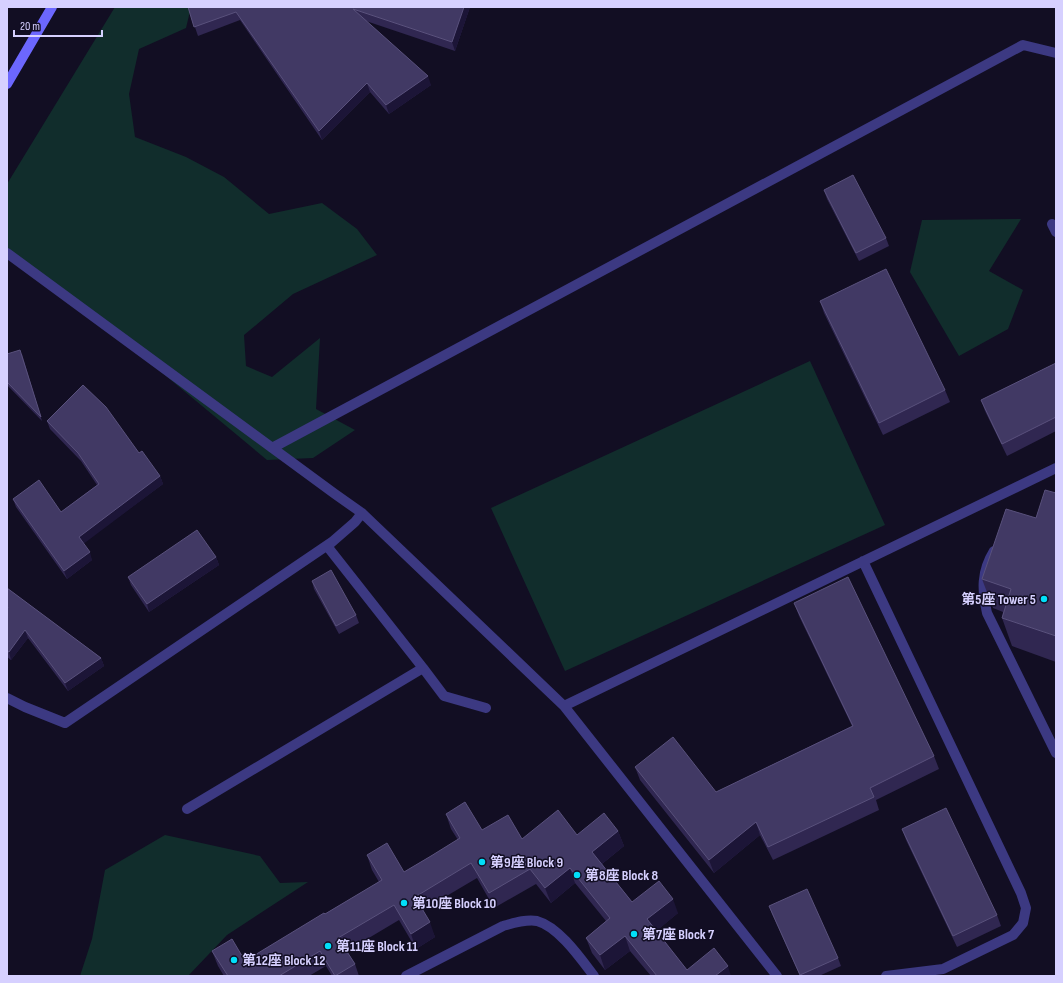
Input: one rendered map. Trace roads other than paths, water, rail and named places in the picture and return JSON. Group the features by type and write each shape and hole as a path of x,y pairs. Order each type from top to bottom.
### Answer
{"main road":[{"path":"7,84 52,7"}],"lane":[{"path":"272,448 1023,45 1056,53"},
{"path":"7,254 362,513 564,706 777,976"},
{"path":"564,706 1056,468"},
{"path":"7,698 65,723 327,546 355,522 362,513"},
{"path":"327,546 444,696 486,708"},
{"path":"998,546 993,552 986,566 983,581 983,597 986,613 1056,753"},
{"path":"863,561 1018,886 1026,908 1023,924 1013,935 999,942 943,969 886,976"},
{"path":"188,809 423,668"},
{"path":"406,976 504,926 527,920 548,926 558,934 569,944 594,976"}],"place":[{"name":"第5座 Tower 5","path":"1044,599"},
{"name":"第9座 Block 9","path":"482,862"},
{"name":"第8座 Block 8","path":"577,875"},
{"name":"第10座 Block 10","path":"404,903"},
{"name":"第7座 Block 7","path":"634,934"},
{"name":"第11座 Block 11","path":"328,946"},
{"name":"第12座 Block 12","path":"234,960"}]}
